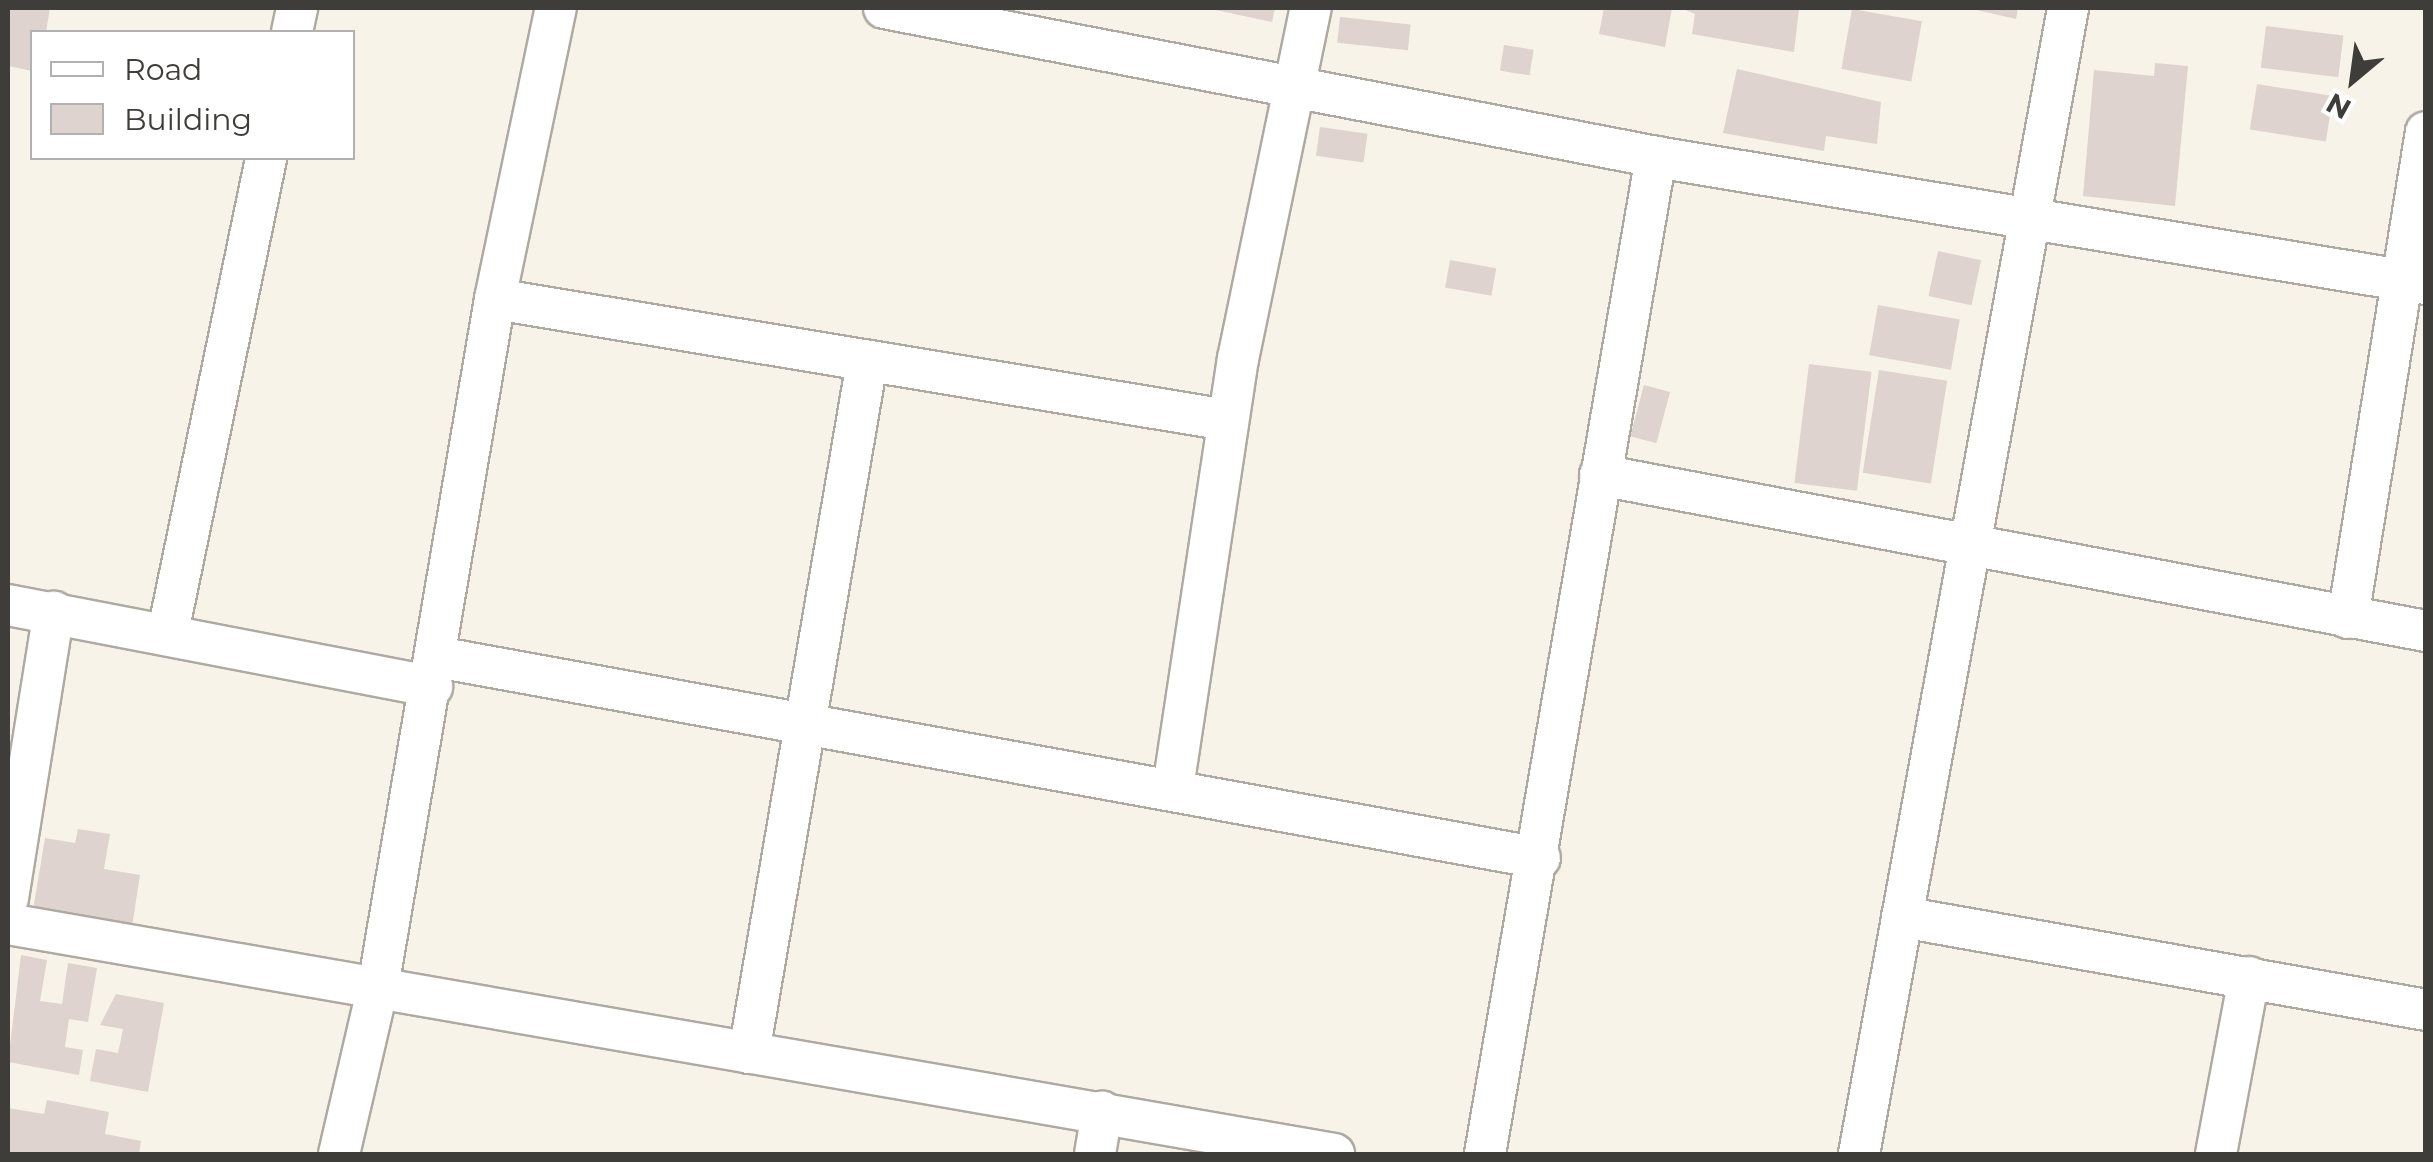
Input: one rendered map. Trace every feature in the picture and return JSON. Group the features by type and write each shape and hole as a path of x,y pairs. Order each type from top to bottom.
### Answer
{"street":[{"path":"339,1154 378,988 495,299 556,8"},
{"path":"884,8 1656,157 2412,282"},
{"path":"1173,788 1227,420 1311,8"},
{"path":"1860,1154 2068,8"},
{"path":"2348,618 2412,282 2426,132"},
{"path":"1485,1154 1540,858 1600,475 1656,157"},
{"path":"168,632 266,160"},
{"path":"495,299 1227,420"},
{"path":"749,1054 811,720 866,362"},
{"path":"1600,475 1970,548 2426,631"},
{"path":"8,605 434,672 811,720 1540,858"},
{"path":"8,898 54,612"},
{"path":"1902,917 2426,1010"},
{"path":"8,924 1334,1154"},
{"path":"2216,1154 2249,977"},
{"path":"1095,1154 1102,1112"}],"building":[{"path":"8,8 50,8 46,30 30,30 30,71 8,66"},
{"path":"1206,8 1275,8 1272,22"},
{"path":"1604,8 1672,8 1665,47 1599,34"},
{"path":"1681,8 1799,9 1794,52 1692,34 1695,14"},
{"path":"1968,8 2018,8 2016,19"},
{"path":"1852,9 1922,21 1911,81 1841,69"},
{"path":"1340,17 1411,24 1408,50 1337,43"},
{"path":"2266,26 2343,36 2338,77 2261,68"},
{"path":"1504,45 1534,50 1530,75 1500,71"},
{"path":"2155,63 2188,66 2175,206 2083,196 2094,70 2154,76"},
{"path":"1737,69 1881,102 1877,144 1826,136 1824,151 1723,133"},
{"path":"2257,84 2333,96 2326,141 2250,129"},
{"path":"1320,127 1368,134 1363,162 1316,156"},
{"path":"1938,251 1981,260 1971,305 1928,296"},
{"path":"1450,260 1496,268 1491,296 1445,288"},
{"path":"1878,305 1960,319 1951,370 1869,355"},
{"path":"1809,364 1872,372 1857,491 1794,483"},
{"path":"1879,370 1947,381 1931,484 1863,473"},
{"path":"1644,385 1670,392 1656,443 1630,436"},
{"path":"78,829 110,834 104,869 140,875 132,927 33,910 45,838 75,843"},
{"path":"21,955 47,960 40,1001 62,1004 68,963 97,968 88,1022 69,1019 65,1047 83,1050 79,1075 8,1062"},
{"path":"116,994 164,1003 148,1092 90,1081 96,1049 118,1053 123,1029 100,1025"},
{"path":"47,1100 109,1112 105,1134 141,1141 139,1154 8,1154 8,1108 44,1114"}]}
